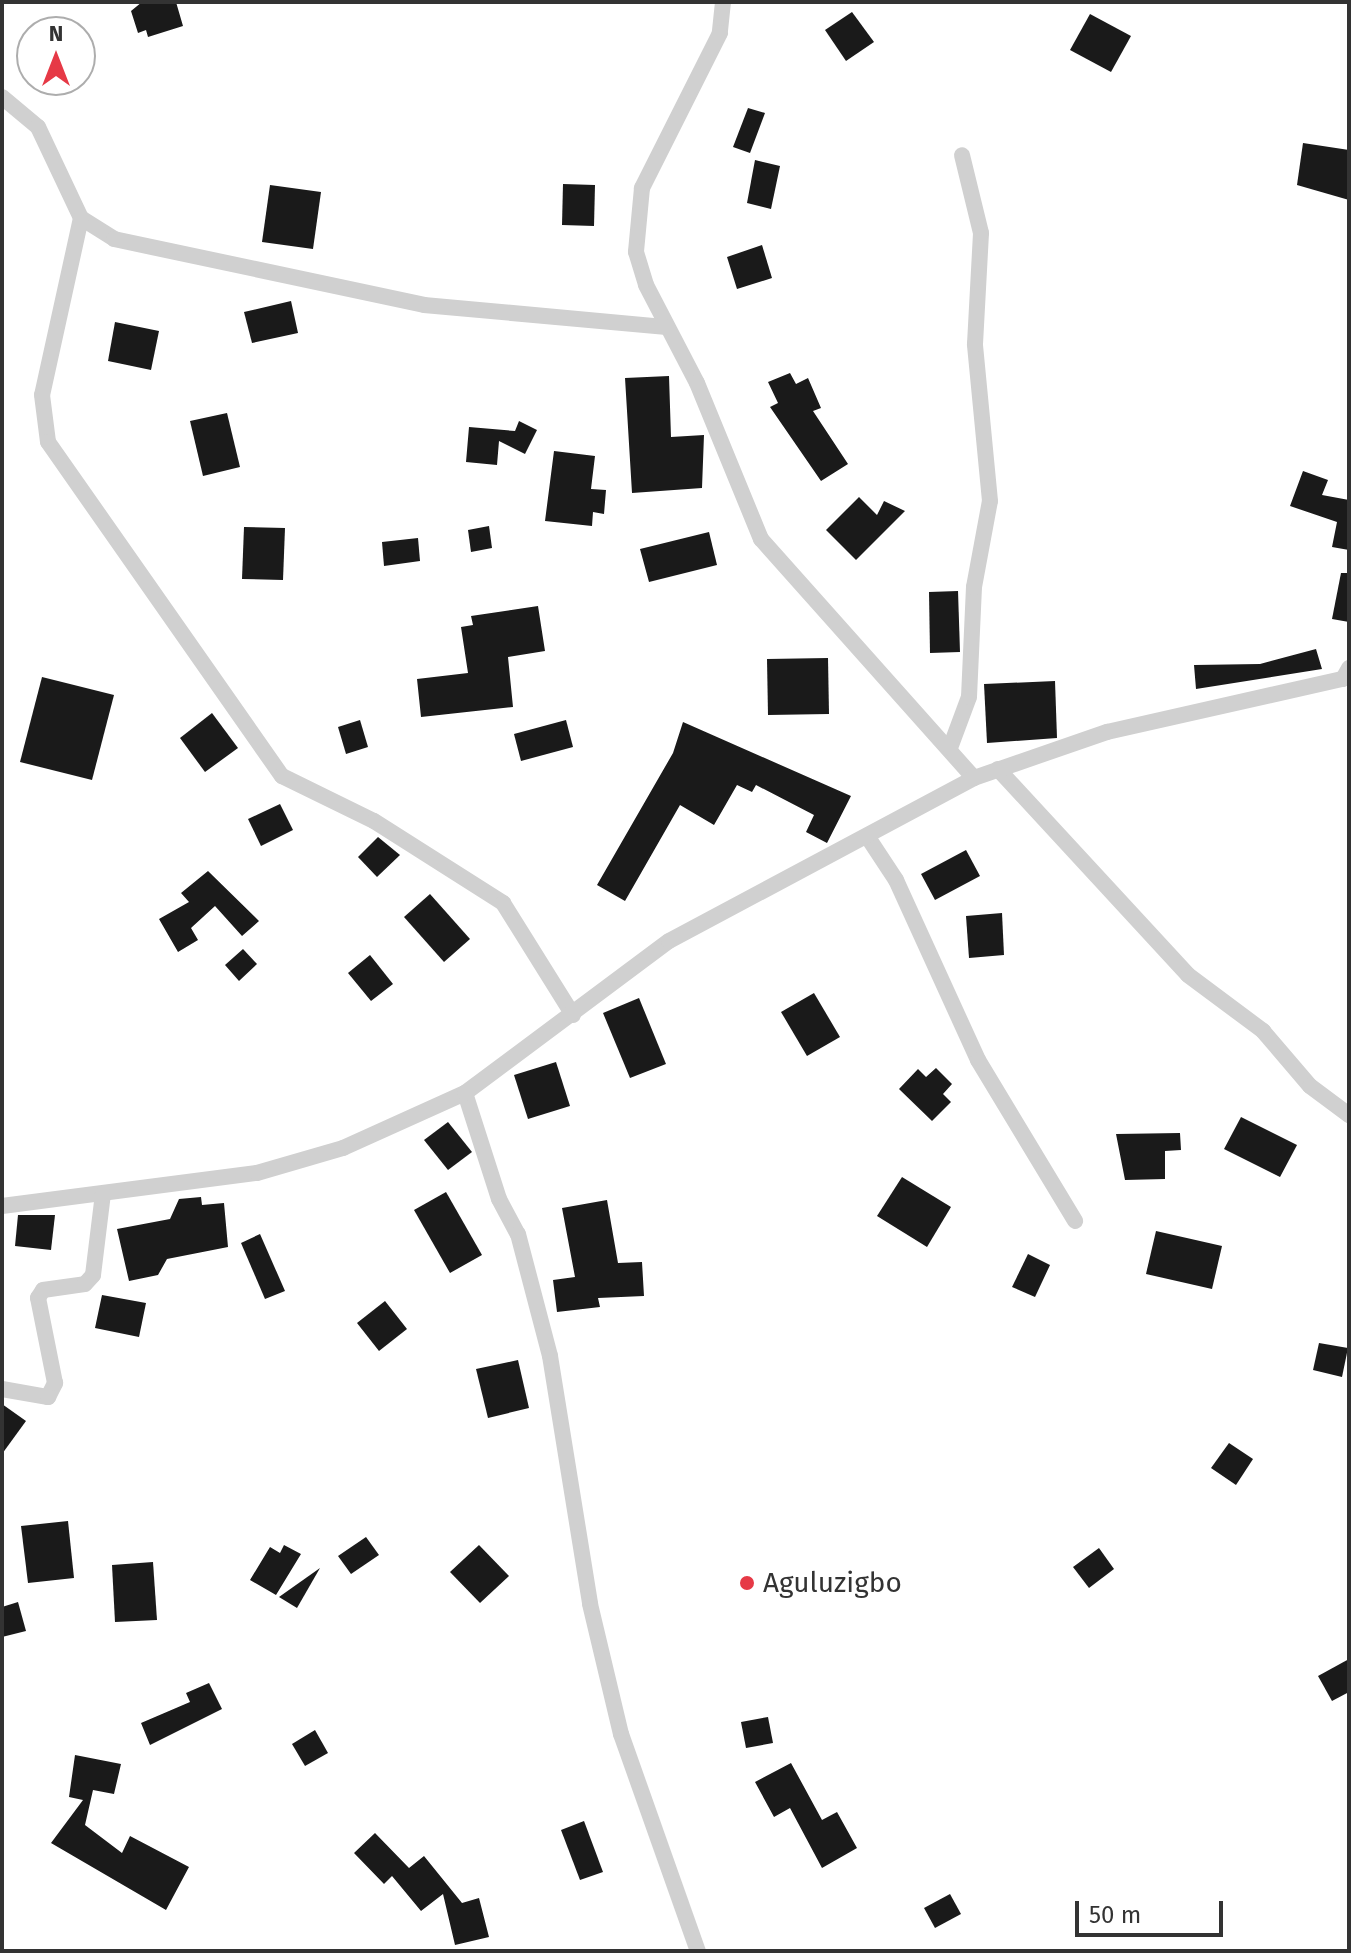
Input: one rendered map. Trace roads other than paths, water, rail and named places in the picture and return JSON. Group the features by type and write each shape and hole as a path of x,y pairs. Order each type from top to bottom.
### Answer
{"street":[{"path":"723,2 720,33 642,188 636,252 664,327 697,383 761,539 974,778"},
{"path":"2,97 45,136 81,218 114,239 424,305 664,327"},
{"path":"950,748 969,697 974,587 990,501 975,344 981,233 962,155"},
{"path":"81,218 42,395 48,442 282,776 374,821 503,903 573,1015"},
{"path":"2,1206 257,1173 343,1148 465,1093 669,941 974,778 1107,732 1347,675"},
{"path":"998,769 1188,975 1263,1031 1310,1086 1349,1115"},
{"path":"867,836 896,880 978,1060 1075,1221"},
{"path":"465,1093 499,1199 518,1234 550,1356 590,1604 621,1734 698,1951"},
{"path":"2,1389 48,1397 55,1383 38,1298 43,1290 85,1284 93,1275 103,1194"}],"place":[{"name":"Aguluzigbo","path":"747,1583"}]}
